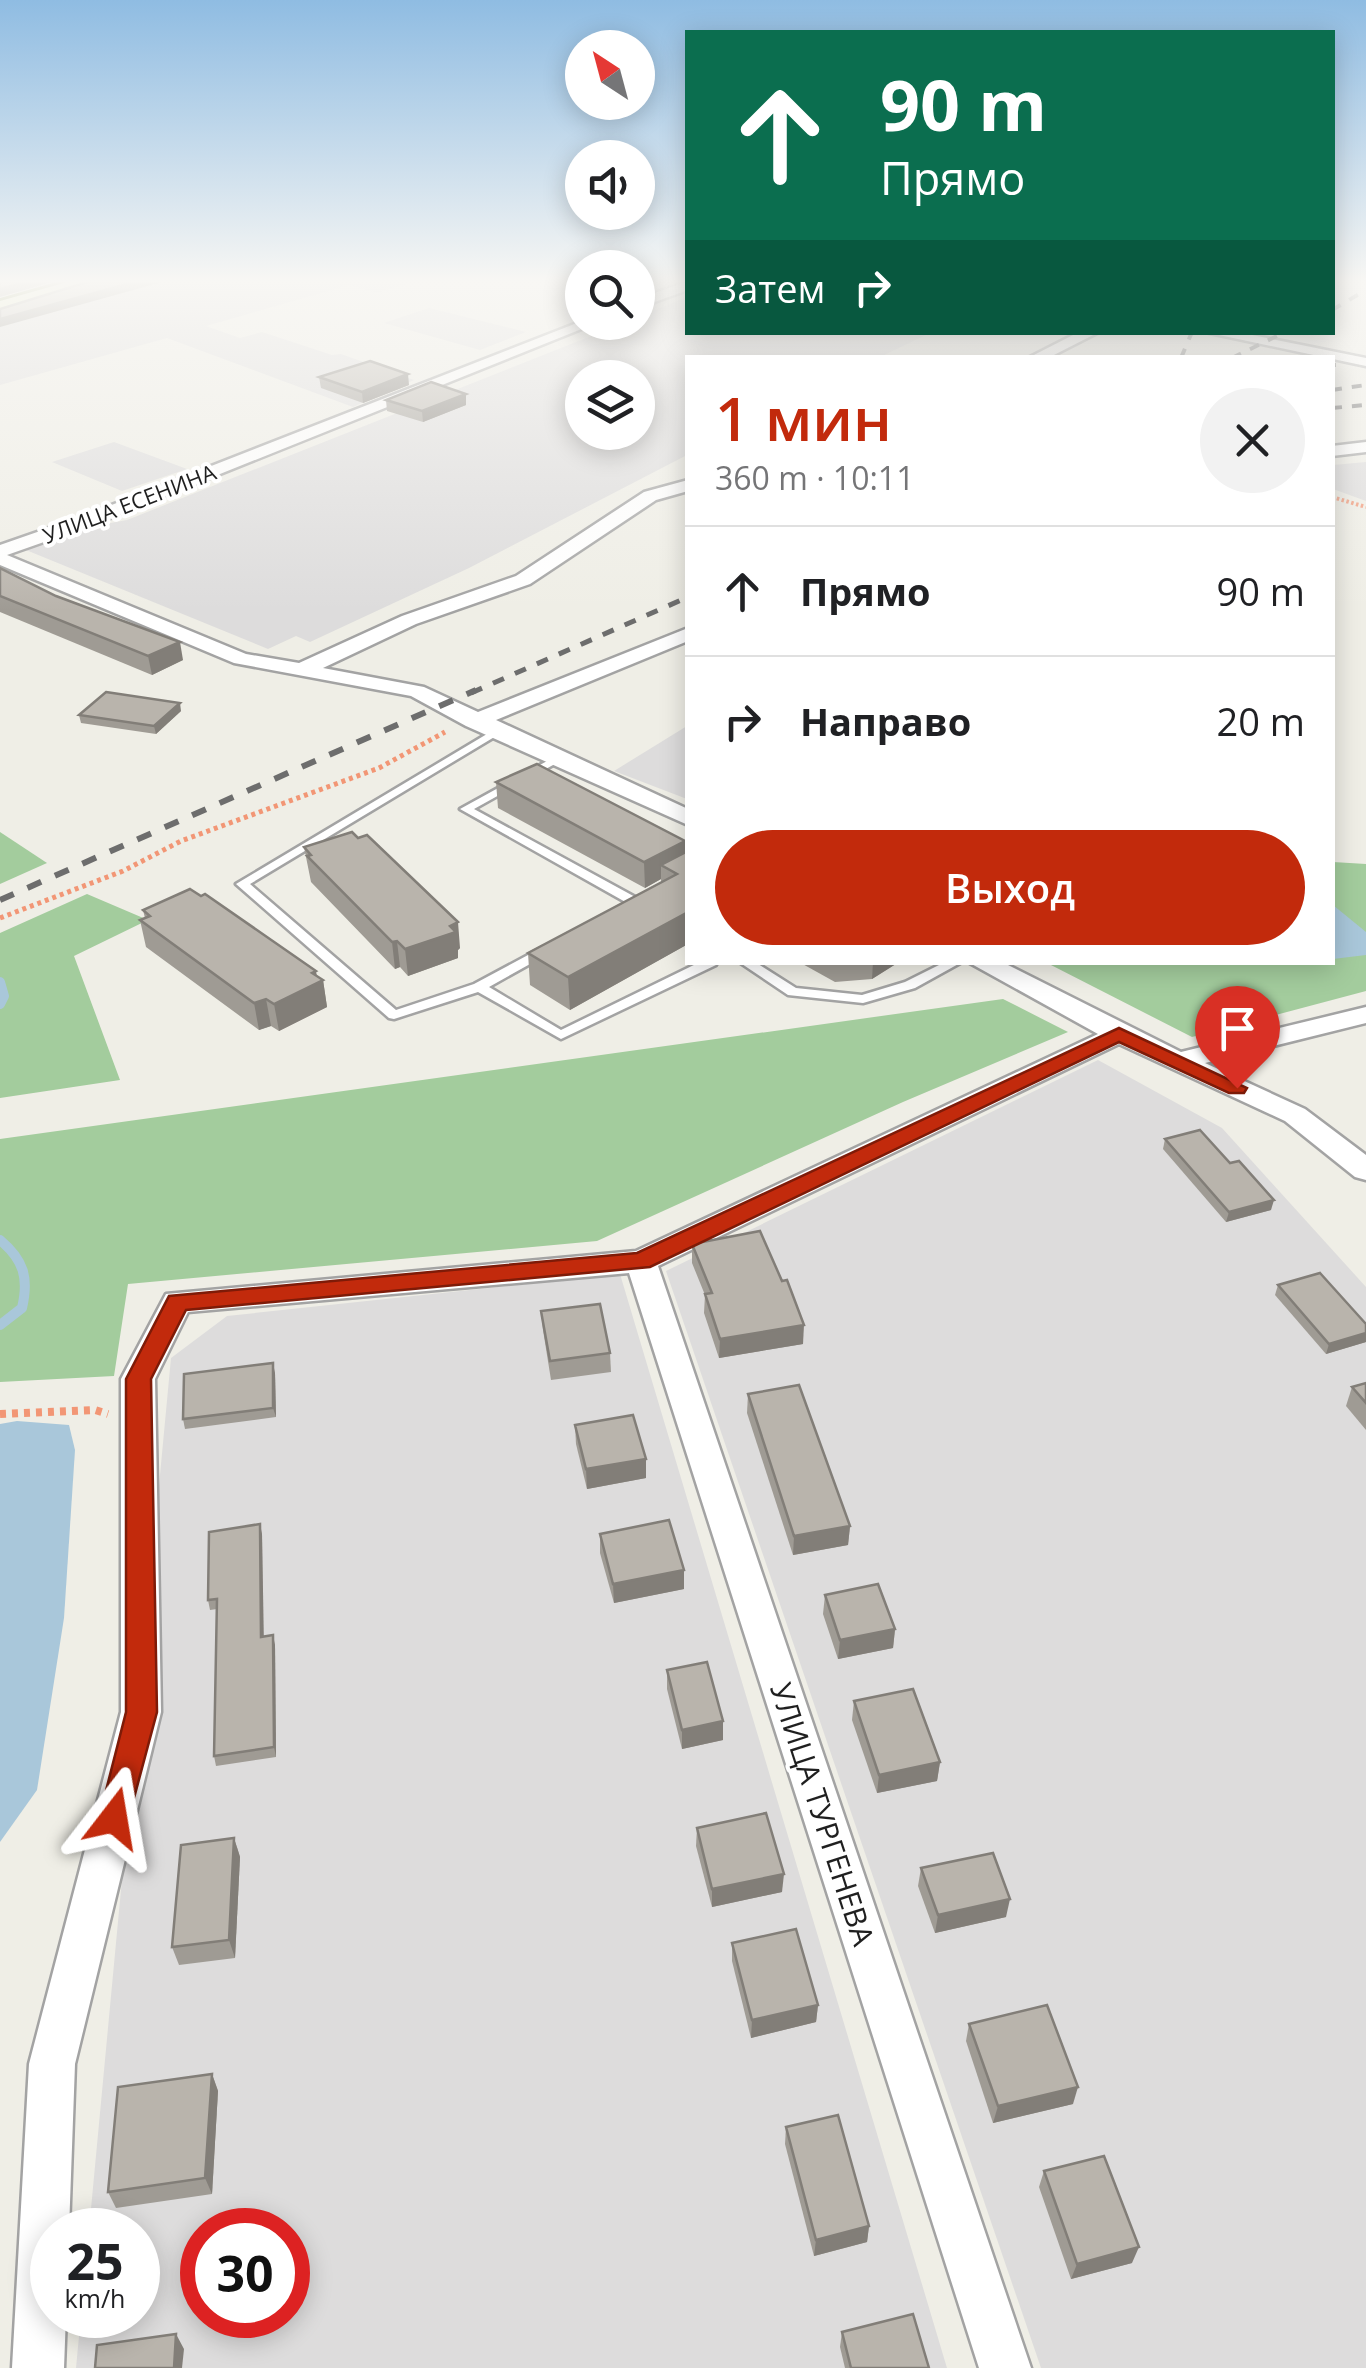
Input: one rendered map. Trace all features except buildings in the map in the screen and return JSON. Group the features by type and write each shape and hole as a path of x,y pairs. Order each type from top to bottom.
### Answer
{"street":[{"name":"УЛИЦА ЕСЕНИНА","path":"0,554 421,390"},
{"path":"1335,451 1366,447"},
{"path":"299,671 408,620 524,580 650,496 685,486"},
{"path":"0,554 240,658 417,691 685,817"},
{"path":"474,721 685,635"},
{"path":"988,965 1119,1034 1295,1115 1366,1170"},
{"path":"1178,1061 1366,1015"},
{"path":"38,2368 52,2064 142,1712 138,1400 177,1302 641,1261 1119,1034"},
{"name":"УЛИЦА ТУРГЕНЕВА","path":"641,1261 1005,2368"}],"lane":[{"path":"497,731 242,884 394,1014 479,987 564,939"},
{"path":"558,758 466,808 640,897 616,910"},
{"path":"479,987 560,1035 705,965"},
{"path":"750,965 793,992 863,1000 910,985 950,965"}],"path":[{"path":"1335,498 1366,507"},
{"path":"0,918 123,871 182,842 379,768 421,742 474,721"},
{"path":"0,1414 95,1410 138,1400"}],"shaded area":[{"path":"306,390 393,390 353,407"},
{"path":"456,390 565,390 565,450 655,450 655,390 685,390 685,456 469,568 310,642 296,636 268,649 26,550 89,527 127,520"},
{"path":"114,442 187,469 122,491 52,462"},
{"path":"1366,462 1366,501 1335,490 1335,465"},
{"path":"685,727 685,798 614,771"},
{"path":"1098,1060 1222,1128 1366,1287 1366,2368 1041,2368 666,1271"},
{"path":"620,1274 947,2368 76,2368 79,2338 160,2338 160,2208 91,2208 171,1358 227,1316"}],"green space":[{"path":"0,832 47,863 0,884"},
{"path":"1335,862 1366,864 1366,991 1192,1037 1051,965 1335,965"},
{"path":"87,894 148,920 74,956 120,1080 0,1098 0,933"},
{"path":"1003,999 1068,1032 597,1241 128,1284 114,1376 0,1382 0,1139"}],"water":[{"path":"1335,907 1366,932 1366,955 1335,959"},
{"path":"17,1421 69,1425 75,1450 64,1618 37,1790 0,1842 0,1424"}],"waterway":[{"path":"0,982 4,996 0,1004"},
{"path":"0,1240 19,1262 25,1288 22,1308 0,1325"}],"railway":[{"path":"1335,408 1366,405"},
{"path":"471,693 685,598"},
{"path":"0,900 476,690"}],"route":[{"path":"114,1818 142,1712 138,1379 177,1302 641,1261 1119,1034 1237,1088"}]}
